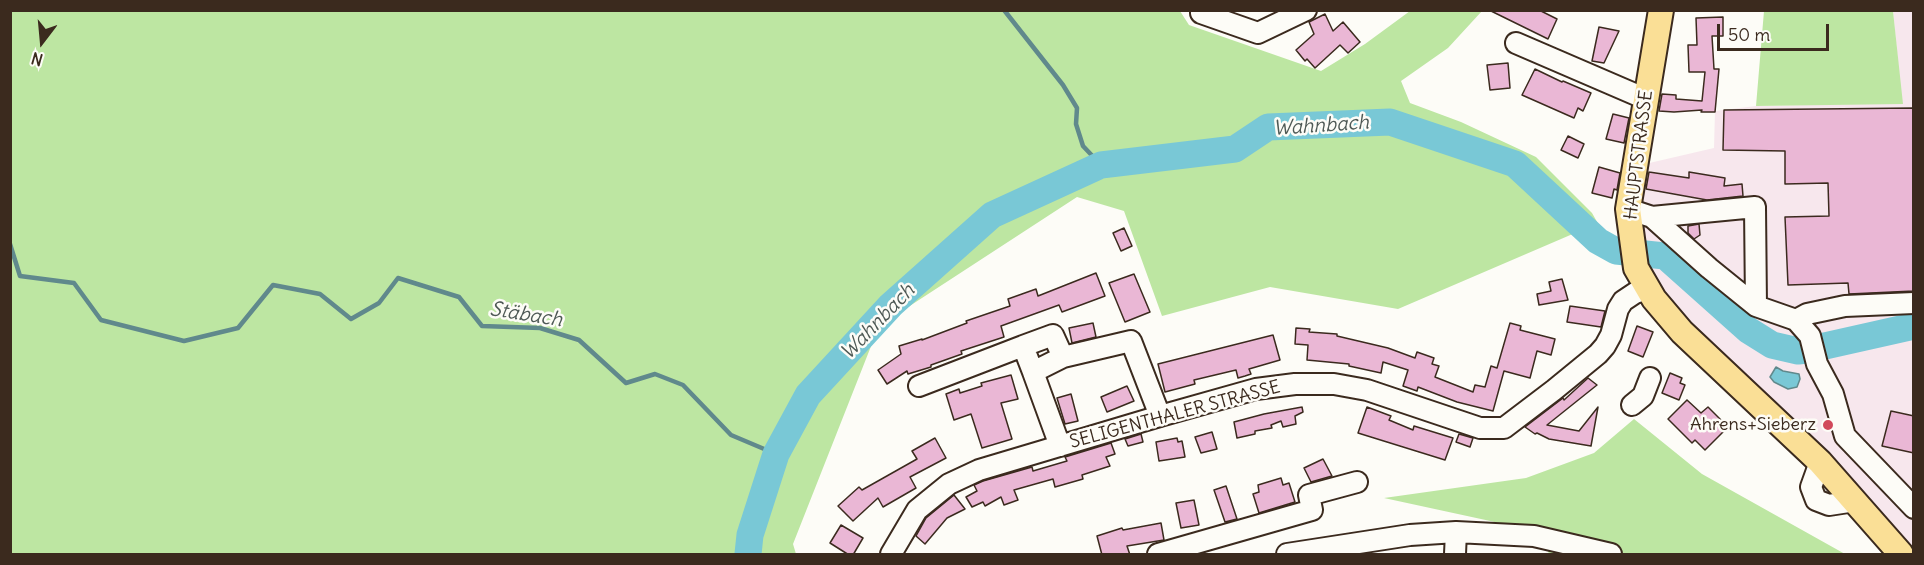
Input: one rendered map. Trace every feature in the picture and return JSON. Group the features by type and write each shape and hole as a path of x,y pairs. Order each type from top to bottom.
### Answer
{"main road":[{"name":"HAUPTSTRASSE","path":"1661,10 1629,220 1636,268 1647,289 1682,332 1821,462 1901,555"}],"street":[{"path":"1201,13 1258,33 1306,10"},
{"path":"1516,43 1646,99"},
{"path":"1629,220 1755,207 1756,306"},
{"path":"1652,217 1756,306 1796,320 1810,336 1817,364 1833,394 1845,436 1914,508"},
{"name":"SELIGENTHALER STRASSE","path":"891,555 917,510 950,484 979,470 1256,389 1295,384 1334,384 1368,390 1480,428 1504,428 1598,354 1611,336 1618,309 1623,301 1647,289"},
{"path":"1796,320 1807,314 1845,306 1914,303"},
{"path":"919,386 1053,334 1063,357"},
{"path":"1033,372 1063,357 1131,341 1160,416"},
{"path":"1023,345 1060,446"},
{"path":"1632,405 1643,396 1650,378"},
{"path":"1158,555 1312,510 1309,495 1357,482"},
{"path":"1455,555 1456,532"},
{"path":"1287,555 1410,535 1456,532 1534,536 1611,555"}],"shaded area":[{"path":"1893,11 1913,11 1913,314 1819,335 1825,353 1913,334 1913,554 1908,554 1664,301 1651,272 1642,230 1645,164 1714,148 1715,111 1756,106 1902,103"}],"green space":[{"path":"11,11 1180,11 1189,25 1321,71 1365,44 1410,11 1482,11 1448,48 1401,81 1410,103 1461,122 1536,157 1592,213 1608,241 1582,230 1398,309 1270,287 1162,316 1124,211 1077,197 879,326 793,544 796,554 11,554"},
{"path":"1764,11 1893,11 1903,104 1756,106"},
{"path":"1913,314 1913,334 1824,354 1818,335"},
{"path":"1634,419 1702,474 1845,554 1549,554 1541,532 1384,498 1526,478 1594,453"}],"water":[{"path":"1776,367 1799,374 1797,387 1788,389 1774,382 1770,377"}],"building":[{"path":"1489,10 1539,10 1557,19 1548,39"},
{"path":"1325,14 1333,31 1343,22 1360,42 1348,53 1340,45 1315,68 1296,50 1314,34 1309,22"},
{"path":"1723,17 1723,36 1712,36 1714,69 1719,69 1715,112 1659,111 1662,94 1676,95 1676,99 1702,101 1705,72 1689,72 1688,45 1697,45 1696,18"},
{"path":"1599,27 1619,31 1604,63 1592,61"},
{"path":"1508,63 1510,88 1490,90 1487,65"},
{"path":"1535,69 1591,93 1583,111 1578,108 1574,118 1522,95"},
{"path":"1914,108 1914,291 1849,294 1848,283 1788,285 1785,217 1829,216 1828,183 1785,184 1785,151 1723,150 1724,110"},
{"path":"1613,114 1629,118 1624,143 1606,139"},
{"path":"1568,136 1584,144 1578,158 1561,150"},
{"path":"1599,167 1620,173 1617,190 1614,189 1612,198 1592,193"},
{"path":"1649,172 1689,178 1689,172 1725,178 1724,186 1742,184 1743,196 1707,200 1646,189"},
{"path":"1699,224 1700,235 1694,239 1688,233 1688,226"},
{"path":"1124,228 1132,246 1121,251 1113,233"},
{"path":"1096,273 1105,296 1062,312 1059,305 1001,326 1004,337 961,351 962,354 931,365 931,367 908,374 907,371 887,384 878,370 901,354 899,346 922,340 967,323 966,321 1010,306 1008,299 1036,289 1038,296"},
{"path":"1134,274 1150,312 1125,322 1109,283"},
{"path":"1562,279 1568,300 1539,305 1537,294 1551,291 1549,282"},
{"path":"1570,306 1605,311 1601,327 1567,322"},
{"path":"1093,323 1096,337 1072,343 1069,328"},
{"path":"1510,323 1521,326 1520,330 1555,339 1551,355 1537,351 1530,378 1504,371 1493,411 1457,402 1418,387 1417,391 1403,386 1408,370 1383,362 1381,373 1349,366 1349,364 1307,360 1308,345 1295,344 1296,328 1310,329 1309,332 1337,334 1337,336 1388,348 1415,358 1417,352 1434,358 1432,364 1439,366 1435,377 1473,392 1475,385 1485,387 1491,366 1497,368"},
{"path":"1637,326 1653,332 1643,357 1628,351"},
{"path":"1273,335 1280,360 1249,369 1251,374 1238,378 1236,370 1194,380 1195,384 1165,392 1158,364"},
{"path":"1670,373 1682,378 1680,383 1685,385 1679,400 1662,393"},
{"path":"1011,375 1018,399 1001,403 1012,439 982,448 971,414 954,420 946,394 959,389 960,393 982,386 981,383"},
{"path":"1588,378 1597,385 1547,425 1579,431 1598,407 1591,446 1549,439 1525,427 1563,398 1564,400"},
{"path":"1127,386 1134,401 1107,412 1101,397"},
{"path":"1071,394 1078,421 1065,424 1057,398"},
{"path":"1687,400 1701,413 1708,407 1728,427 1705,450 1695,440 1692,443 1668,419"},
{"path":"1302,407 1303,412 1295,416 1296,424 1283,427 1281,421 1271,425 1272,428 1237,438 1234,422"},
{"path":"1367,407 1391,416 1389,420 1413,430 1414,426 1453,438 1445,460 1358,433"},
{"path":"1891,411 1914,416 1914,453 1882,446"},
{"path":"1212,432 1217,449 1201,453 1195,437"},
{"path":"1141,434 1143,442 1128,446 1125,439"},
{"path":"1459,434 1473,438 1470,447 1456,442"},
{"path":"935,438 946,458 910,477 916,488 883,507 878,498 853,521 838,506 859,487 862,490 917,459 912,451"},
{"path":"1177,438 1178,442 1182,441 1185,457 1159,461 1156,442"},
{"path":"1111,443 1115,454 1106,457 1110,466 1082,475 1083,479 1055,487 1053,479 1014,490 1018,500 1004,505 1001,497 985,506 983,502 972,507 966,497 977,491 974,485 983,481 1032,467 1033,471 1067,461 1065,457"},
{"path":"1323,459 1332,476 1311,482 1304,468"},
{"path":"1281,478 1283,485 1289,483 1295,502 1259,513 1253,494 1259,492 1258,485"},
{"path":"1226,486 1237,519 1225,522 1214,490"},
{"path":"954,495 965,509 947,518 925,544 916,536 926,518"},
{"path":"1194,500 1199,525 1181,528 1176,503"},
{"path":"1161,523 1164,540 1127,546 1130,555 1102,555 1097,536 1122,528 1123,530"},
{"path":"841,525 863,538 853,555 849,555 830,543"}],"waterway":[{"path":"1004,10 1063,85 1077,108 1076,124 1083,146 1101,165"},
{"name":"Wahnbach","path":"748,554 750,535 776,454 808,395 891,305 992,215 1101,165 1235,149 1268,127 1390,122 1515,164 1598,241 1616,251 1665,256 1748,330 1772,345 1798,351 1807,350 1914,326"},
{"name":"Stäbach","path":"10,244 20,276 74,283 101,320 184,341 238,328 273,285 320,294 351,319 379,303 398,278 459,297 482,326 540,328 579,340 626,383 655,374 683,385 731,435 776,454"}],"place":[{"name":"Ahrens+Sieberz","path":"1828,425"}]}
